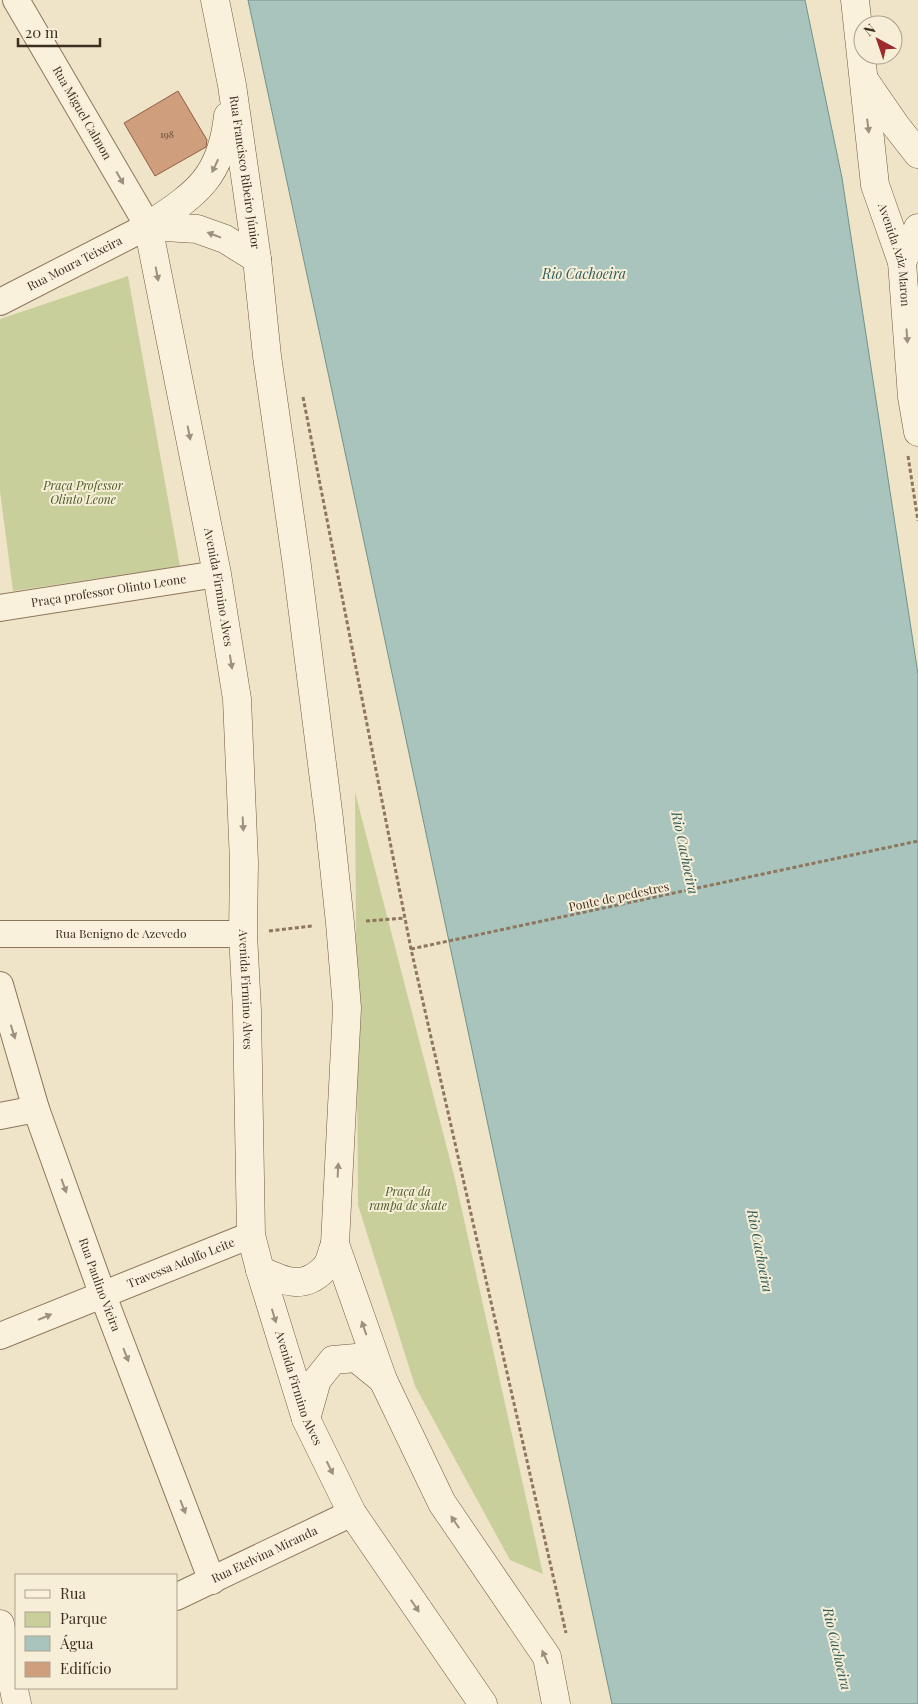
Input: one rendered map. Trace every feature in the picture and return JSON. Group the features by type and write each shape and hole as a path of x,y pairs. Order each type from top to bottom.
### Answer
{"main road":[{"name":"Rua Francisco Ribeiro Júnior","path":"215,0 232,85 257,259"},
{"name":"Avenida Aziz Maron","path":"855,0 875,186 902,262 912,397 918,432"},
{"path":"863,77 896,126 918,154"},
{"name":"Rua Francisco Ribeiro Júnior","path":"148,226 181,204 210,176 225,145 232,85"},
{"path":"148,226 197,229 225,239 257,259 267,356 297,566 328,809 346,998 335,1244 326,1268 306,1281 286,1283 260,1270"},
{"name":"Avenida Firmino Alves","path":"148,226 218,574 237,699 244,862 243,934 251,1235 306,1419 352,1513 483,1704"},
{"path":"902,262 918,228"},
{"path":"335,1244 383,1380 442,1503 547,1657 556,1704"},
{"path":"306,1419 317,1380 333,1360 356,1358 383,1380"},
{"path":"0,1624 17,1704"}],"street":[{"name":"Rua Miguel Calmon","path":"14,3 148,226"},
{"name":"Rua Moura Teixeira","path":"0,302 148,226"},
{"name":"Praça professor Olinto Leone","path":"0,608 218,574"},
{"name":"Rua Benigno de Azevedo","path":"0,934 243,934"},
{"name":"Rua Paulino Vieira","path":"0,985 36,1109 102,1293 212,1581"},
{"path":"0,1116 36,1109"},
{"name":"Travessa Adolfo Leite","path":"0,1336 102,1293 251,1235"},
{"name":"Rua Etelvina Miranda","path":"178,1596 352,1513"}],"path":[{"path":"302,391 411,949 567,1638"},
{"name":"Ponte de pedestres","path":"411,949 918,841"}],"green space":[{"name":"Praça Professor Olinto Leone","path":"128,276 180,566 13,591 0,491 0,319"},
{"name":"Praça da rampa de skate","path":"355,792 455,1179 543,1574 510,1560 415,1386 358,1205"}],"water":[{"name":"Rio Cachoeira","path":"248,0 805,0 842,178 918,674 918,1704 612,1704"}],"building":[{"path":"178,91 207,140 206,147 155,176 124,123"}]}
